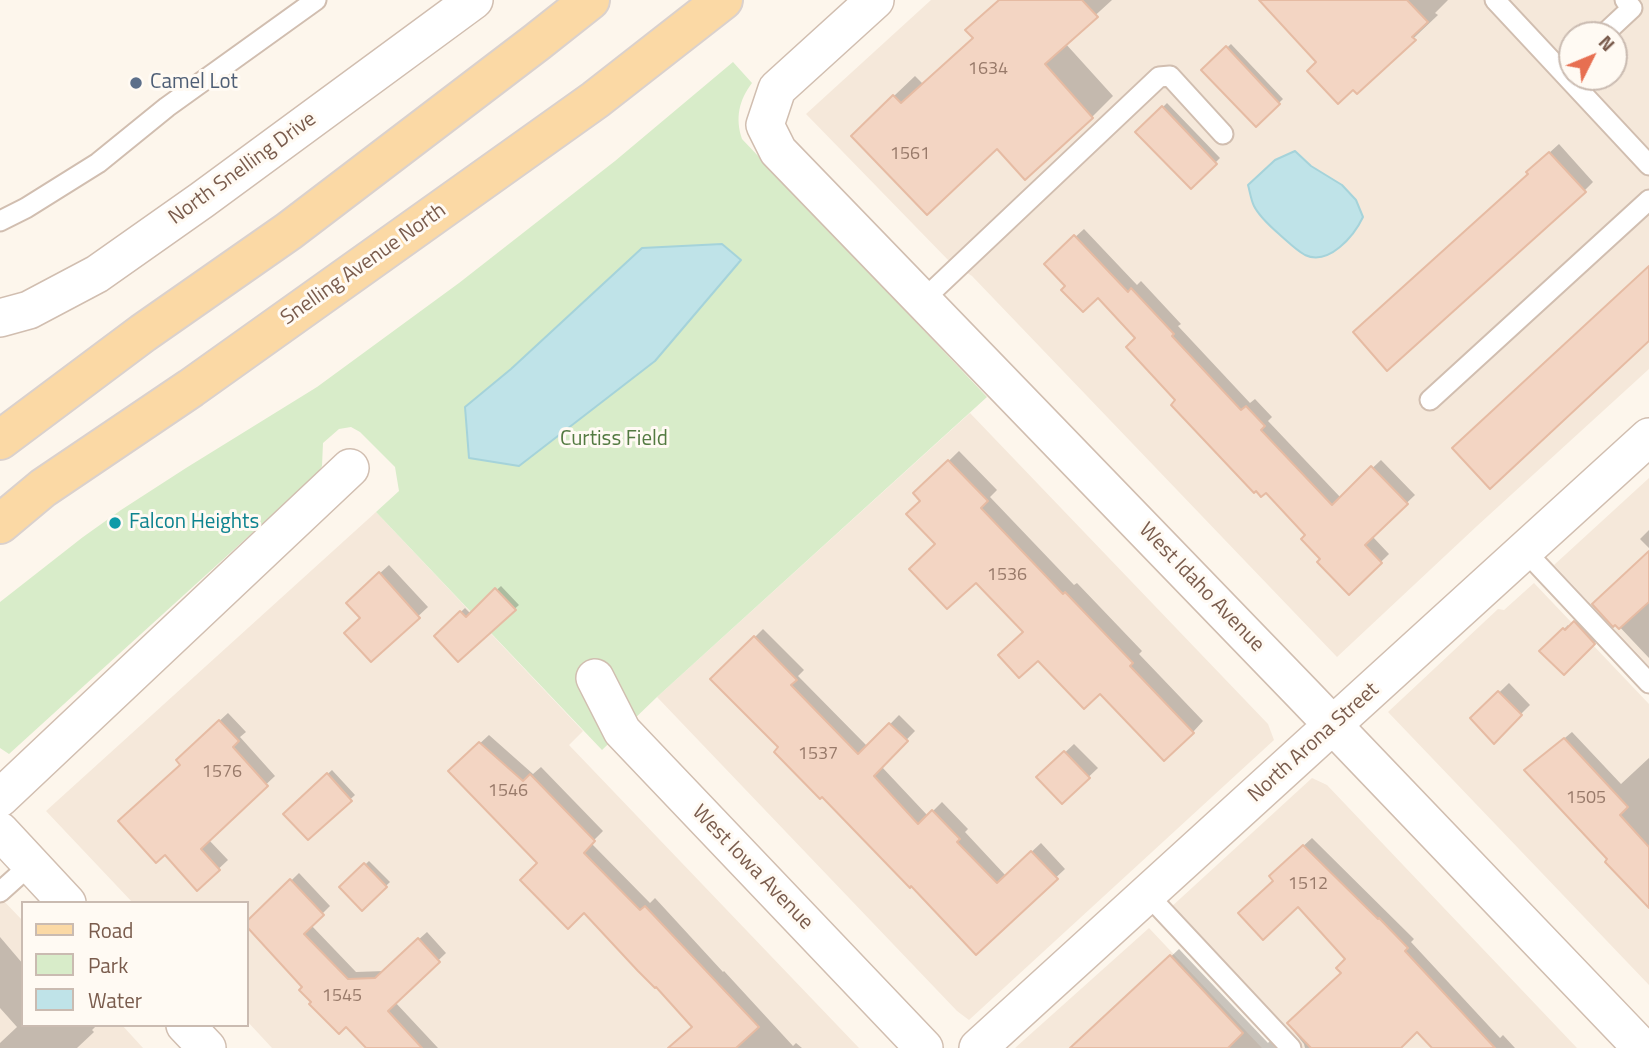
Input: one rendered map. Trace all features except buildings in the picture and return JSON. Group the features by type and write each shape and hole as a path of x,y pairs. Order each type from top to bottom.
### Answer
{"main road":[{"path":"0,440 289,231 590,0"},
{"name":"Snelling Avenue North","path":"0,524 44,488 191,388 595,100 723,0"}],"street":[{"name":"North Snelling Drive","path":"0,318 29,310 97,274 474,0"},
{"name":"West Idaho Avenue","path":"875,0 777,89 765,125 778,151 1333,724 1642,1048"},
{"name":"North Arona Street","path":"978,1048 1649,437"},
{"path":"0,798 350,468"},
{"name":"West Iowa Avenue","path":"595,678 622,731 924,1048"},
{"path":"0,831 65,901"},
{"path":"187,1027 207,1048"}],"lane":[{"path":"0,221 98,163 167,107 316,0"},
{"path":"1495,0 1558,60"},
{"path":"1618,21 1632,8 1625,0"},
{"path":"923,300 1159,77 1170,76 1223,134"},
{"path":"1586,91 1649,165"},
{"path":"1430,400 1649,200"},
{"path":"1525,551 1649,683"},
{"path":"0,892 30,865"},
{"path":"1147,894 1291,1048"}],"shaded area":[{"path":"931,0 1649,0 1649,369 1337,657 972,276 950,262 806,114"},
{"path":"970,413 1268,724 1274,740 969,1020 957,1011 657,697"},
{"path":"1649,478 1649,666 1554,565"},
{"path":"376,512 583,731 569,745 859,1048 272,1048 248,1022 248,901 131,901 46,811"},
{"path":"1534,583 1649,704 1649,985 1388,712 1498,609 1504,610"},
{"path":"1312,778 1327,785 1577,1048 1302,1048 1170,908"},
{"path":"0,897 21,919 21,1027 124,1027 143,1048 0,1048"},
{"path":"1149,928 1262,1048 1015,1048"}],"green space":[{"name":"Curtiss Field","path":"733,62 752,83 740,110 742,139 987,397 602,750 376,512 399,491 395,467 360,432 351,427 339,429 323,443 322,466 317,474 9,754 0,748 0,602 121,510 317,387 459,283 615,161"}],"water":[{"path":"1295,151 1311,166 1342,185 1356,200 1363,217 1340,247 1323,256 1305,255 1295,248 1262,217 1251,199 1248,185 1275,160"},
{"path":"722,244 741,260 655,361 519,466 469,458 465,407 511,369 642,248"}],"place":[{"name":"Camel Lot","path":"136,83"},
{"name":"Falcon Heights","path":"115,523"}]}
